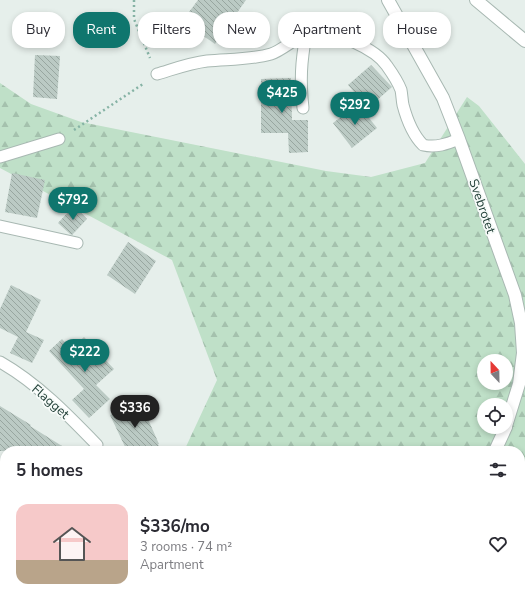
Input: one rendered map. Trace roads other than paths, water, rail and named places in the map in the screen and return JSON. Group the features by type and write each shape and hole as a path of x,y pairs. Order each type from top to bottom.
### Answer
{"street":[{"name":"Svebrotet","path":"388,0 443,98 514,295 521,323 523,353 519,384 513,404"},
{"path":"476,0 525,41"},
{"name":"Svebrotet","path":"497,446 503,434"}],"lane":[{"path":"157,74 185,65 208,61 232,60 272,54 283,48"},
{"path":"303,108 300,67 304,48"},
{"path":"364,48 377,55 387,65 401,91 410,128 423,145 430,147 439,146 459,139"},
{"path":"0,157 59,139"},
{"path":"0,226 76,243"},
{"name":"Flagget","path":"0,362 18,372 67,414 97,445"}]}
